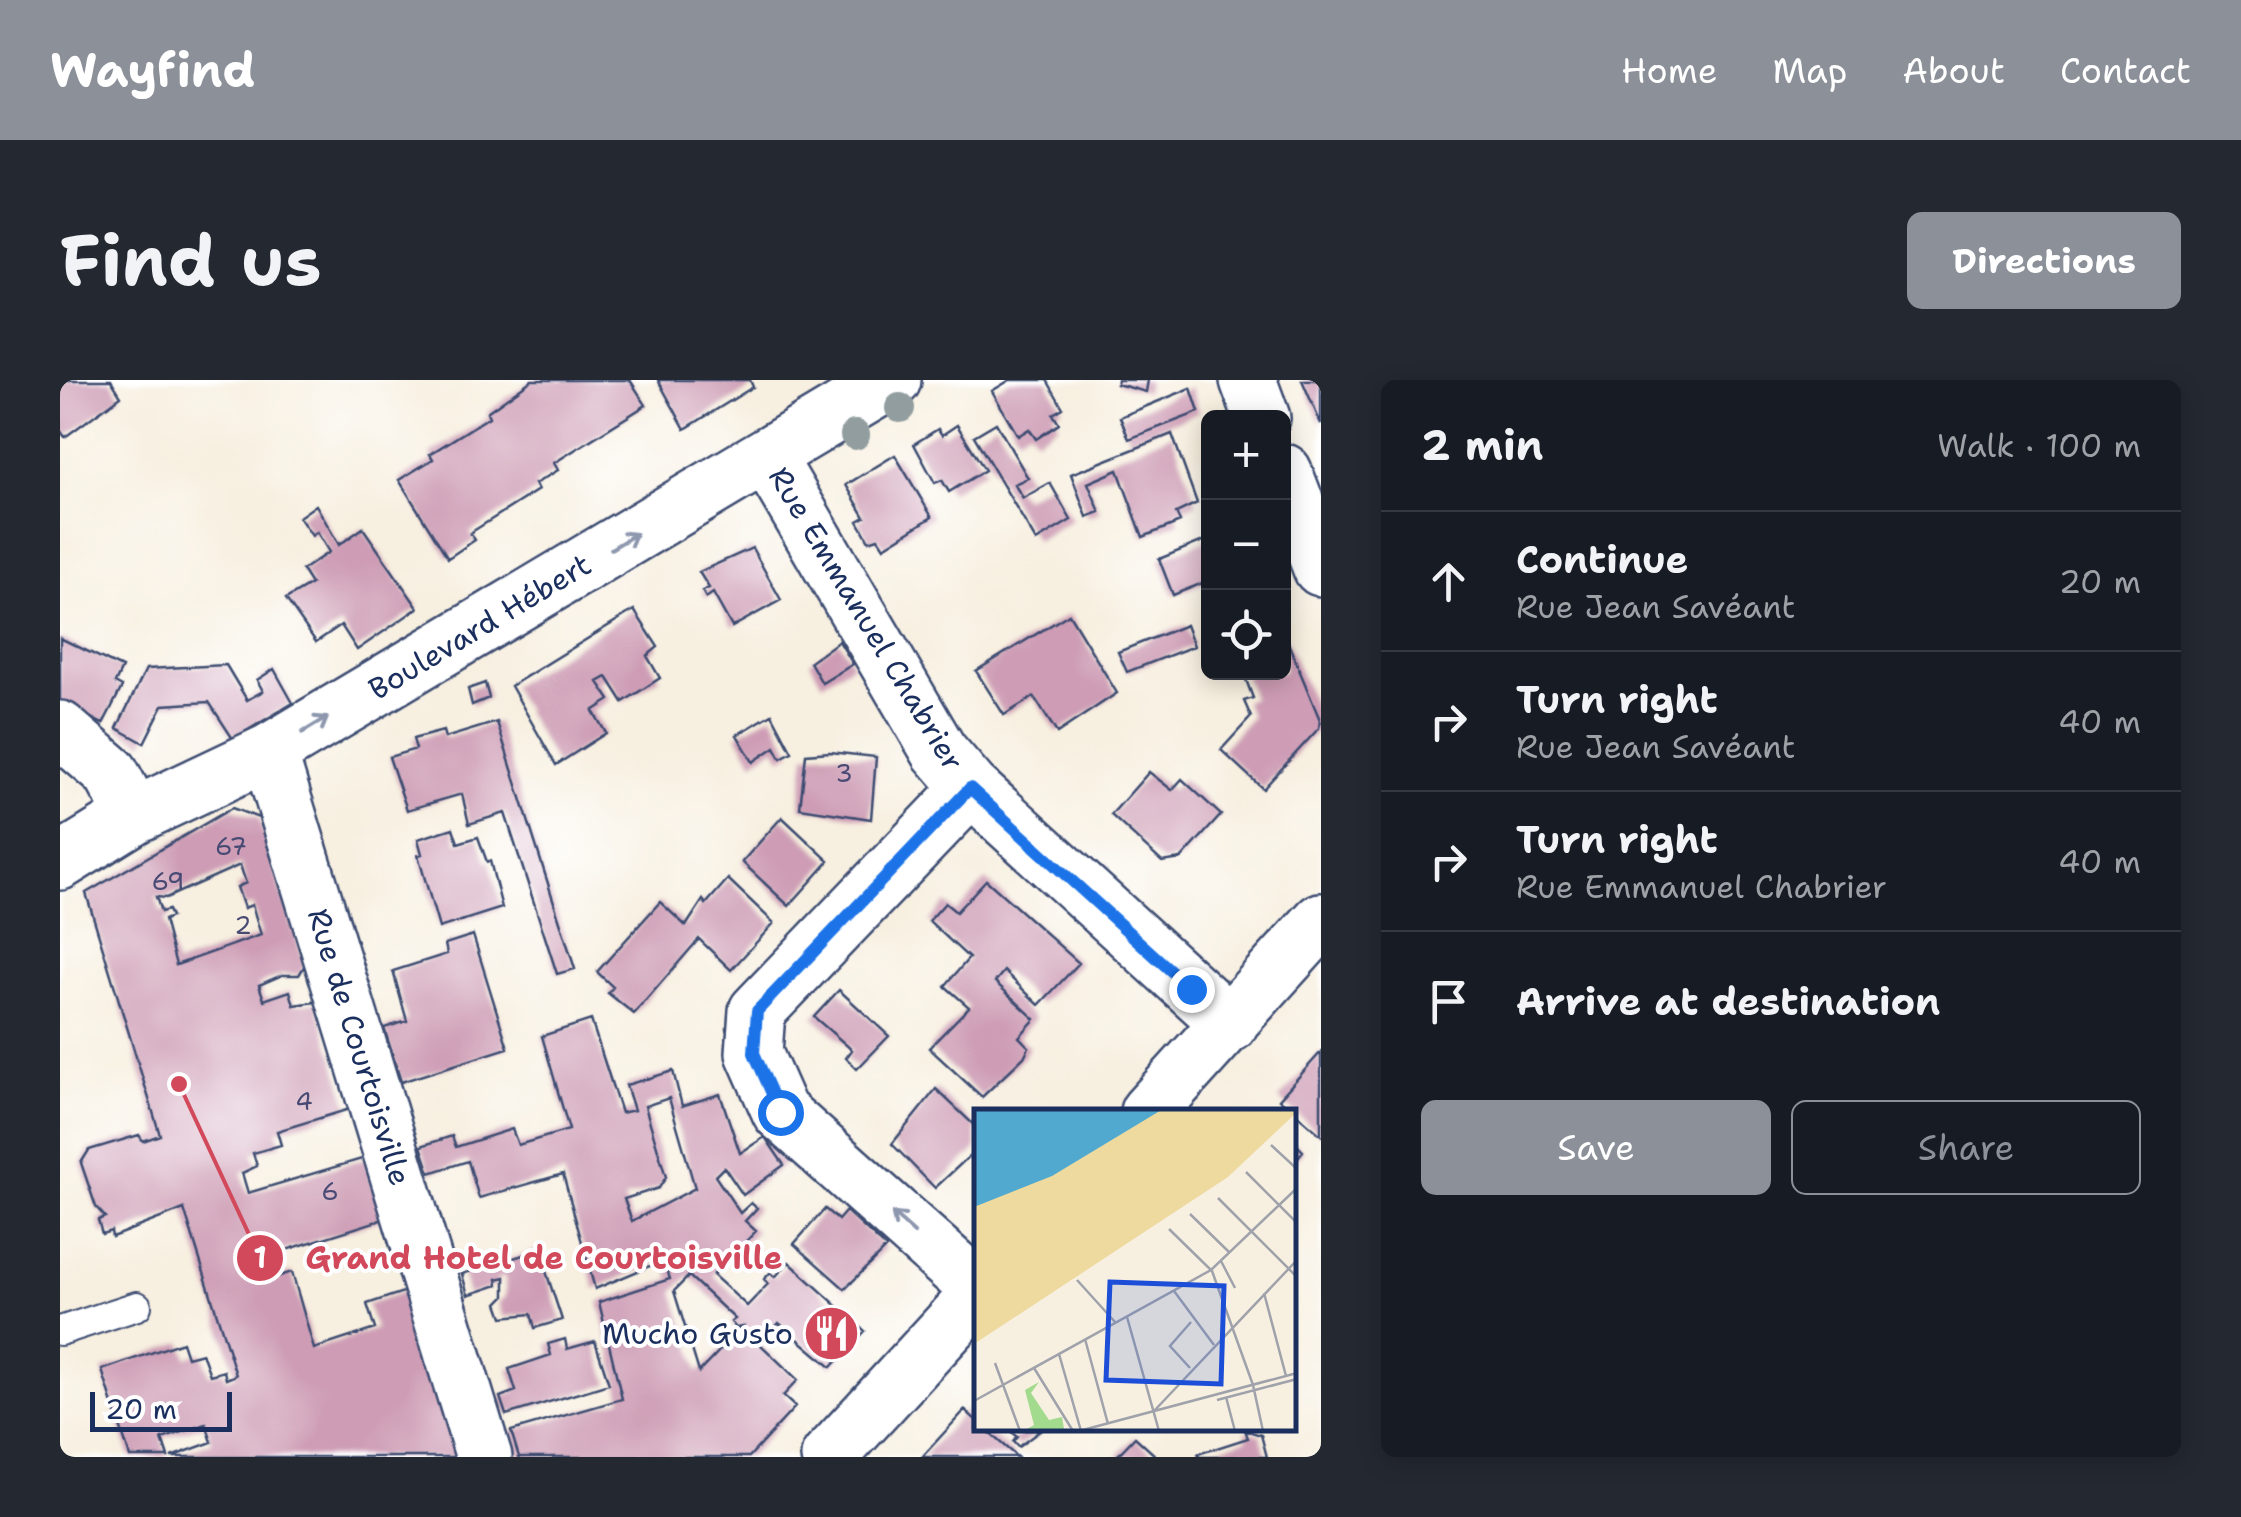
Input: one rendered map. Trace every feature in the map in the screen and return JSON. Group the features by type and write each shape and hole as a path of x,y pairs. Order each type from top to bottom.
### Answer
{"street":[{"name":"Boulevard Hébert","path":"60,862 134,816 268,752 893,380"},
{"path":"1248,380 1259,410"},
{"name":"Rue Emmanuel Chabrier","path":"767,456 939,751 970,788 1230,1024"},
{"path":"1291,490 1321,568"},
{"path":"60,729 112,773 134,816"},
{"name":"Rue de Courtoisville","path":"268,752 484,1457"},
{"path":"970,788 757,1011 754,1053 780,1112 974,1285"},
{"path":"1151,1109 1321,922"},
{"path":"829,1457 974,1299"}],"lane":[{"path":"60,1331 137,1306"}],"building":[{"path":"60,380 111,380 121,396 65,437 60,430"},
{"path":"532,380 630,380 646,405 554,463 558,470 535,484 538,490 470,533 475,540 448,558 399,480 433,459 430,454 489,417 487,412"},
{"path":"658,380 750,380 753,387 685,429"},
{"path":"1010,380 1047,380 1063,408 1053,414 1059,424 1036,439 1029,429 1018,436 992,391"},
{"path":"1118,380 1148,380 1146,392 1117,384"},
{"path":"1302,380 1321,380 1321,424"},
{"path":"1191,388 1199,412 1129,439 1120,417"},
{"path":"996,423 1028,478 1014,484 1023,498 1050,483 1071,520 1036,541 974,436"},
{"path":"957,425 985,470 949,492 942,480 935,483 914,444 938,429 942,435"},
{"path":"1172,434 1197,503 1176,513 1180,522 1143,537 1118,470 1088,483 1100,512 1087,517 1071,474"},
{"path":"895,455 932,517 884,547 878,538 869,541 858,521 865,517 846,485"},
{"path":"316,505 339,545 363,528 418,608 357,650 341,625 316,642 286,599 311,584 302,570 329,552 317,532 312,536 299,517"},
{"path":"1201,542 1201,584 1173,595 1159,559"},
{"path":"752,548 781,600 732,627 713,593 706,598 702,591 709,588 699,572"},
{"path":"634,610 658,647 647,656 660,678 623,702 607,677 598,682 610,700 593,711 606,733 556,765 511,686"},
{"path":"1069,614 1117,693 1057,733 1034,697 1004,715 976,671"},
{"path":"1186,625 1194,646 1127,672 1118,652"},
{"path":"60,638 122,668 115,683 122,687 103,724 60,702"},
{"path":"839,641 853,664 822,683 810,662"},
{"path":"1291,650 1320,720 1319,728 1263,789 1221,750 1251,717 1244,701 1253,698 1246,680 1291,680"},
{"path":"226,665 247,700 263,691 257,680 274,669 293,703 233,739 209,702 163,705 144,743 117,728 146,669"},
{"path":"485,683 489,698 472,705 468,689"},
{"path":"772,714 792,752 781,758 775,747 753,762 737,735"},
{"path":"497,722 575,969 557,974 505,813 469,824 462,794 407,810 389,757 416,749 413,739 443,731 445,738"},
{"path":"830,752 876,757 871,819 800,808 806,754"},
{"path":"1149,772 1172,790 1182,779 1221,815 1181,859 1162,862 1111,815"},
{"path":"232,808 259,818 305,965 299,975 282,975 259,985 264,1000 290,991 294,1005 316,1002 350,1109 277,1131 281,1145 253,1153 257,1166 242,1173 248,1193 365,1158 384,1219 267,1256 274,1278 292,1272 314,1349 375,1329 367,1304 406,1291 458,1457 171,1457 212,1442 206,1424 162,1439 168,1457 130,1457 102,1370 182,1342 187,1357 202,1353 210,1375 224,1371 226,1379 236,1375 184,1209 112,1237 111,1231 102,1234 98,1220 105,1217 96,1207 81,1163 89,1150 139,1135 143,1141 160,1135 86,893","holes":["240,865 246,883 237,887 244,908 252,905 261,935 176,965 164,920 171,917 168,910 161,912 156,897 166,898"]},
{"path":"782,817 829,861 789,906 742,862"},
{"path":"453,828 458,843 478,837 487,862 490,861 502,908 439,928 418,855 422,854 418,839"},
{"path":"728,879 774,923 731,970 699,939 634,1014 608,993 613,987 597,972 660,902 686,926 703,900 706,904"},
{"path":"986,880 1079,963 1039,1005 1004,971 995,982 1035,1019 1019,1037 1029,1047 1024,1057 982,1097 929,1048 969,1007 945,986 969,958 929,921 945,903 956,912"},
{"path":"473,935 508,1048 401,1082 384,1028 407,1021 393,971 447,954 445,944"},
{"path":"839,990 889,1036 857,1069 846,1058 852,1050 814,1017"},
{"path":"591,1020 621,1113 634,1110 626,1085 673,1071 682,1106 720,1094 740,1153 765,1137 784,1165 743,1195 724,1167 715,1176 740,1213 751,1203 757,1208 745,1221 756,1231 713,1275 747,1306 768,1284 764,1279 770,1273 775,1277 789,1262 865,1331 831,1367 779,1323 760,1344 798,1380 783,1396 795,1407 749,1457 519,1457 511,1431 622,1399 599,1302 670,1279 664,1260 595,1289 563,1174 479,1198 468,1161 430,1173 421,1146 452,1136 456,1147 512,1129 518,1145 569,1130 542,1036","holes":["669,1098 695,1188 632,1221 624,1199 659,1188 666,1177 645,1106","689,1276 735,1319 731,1322 736,1328 742,1327 699,1372 674,1291"]},
{"path":"1321,1052 1321,1135 1296,1114 1296,1109 1279,1099"},
{"path":"936,1089 974,1125 974,1152 935,1188 892,1144"},
{"path":"825,1209 838,1220 846,1211 886,1248 845,1289 794,1244"},
{"path":"539,1250 562,1320 535,1328 531,1314 503,1317 498,1303 505,1296 505,1277 497,1279 498,1285 468,1295 462,1274"},
{"path":"565,1339 567,1349 595,1341 609,1384 506,1415 500,1397 516,1391 509,1369 551,1355 548,1344"},
{"path":"965,1410 974,1418 974,1432 988,1432 1017,1457 922,1457"},
{"path":"1011,1432 1038,1432 1018,1447 1013,1442 1017,1437"},
{"path":"1246,1432 1261,1435 1267,1457 1199,1457 1198,1454 1248,1438"},
{"path":"1135,1437 1157,1457 1116,1457"}],"place":[{"name":"Grand Hotel de Courtoisville","path":"179,1084"},
{"name":"Mucho Gusto","path":"832,1334"}],"route":[{"path":"780,1112 754,1053 757,1011 970,788 1191,989"}]}
